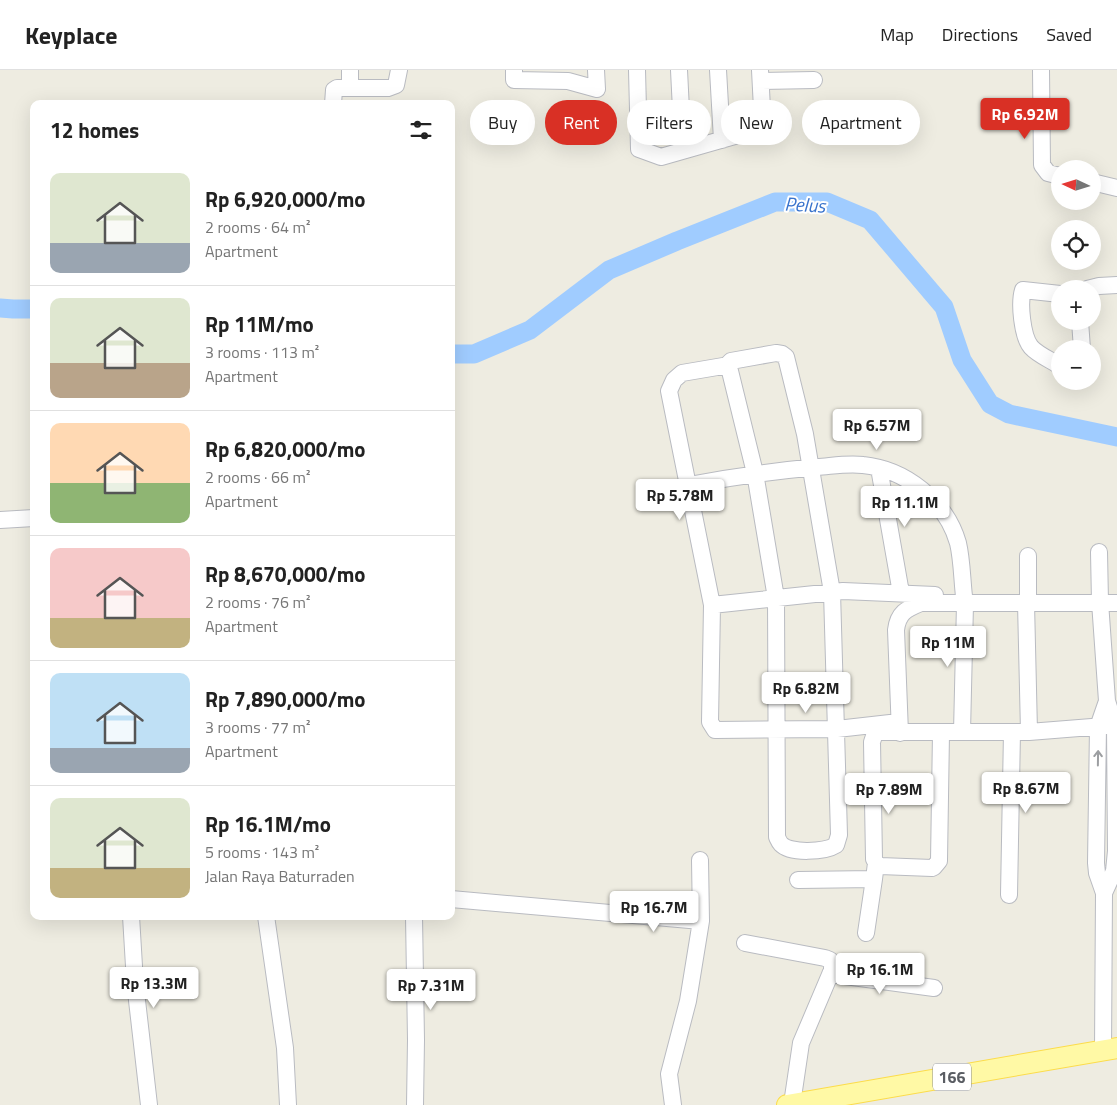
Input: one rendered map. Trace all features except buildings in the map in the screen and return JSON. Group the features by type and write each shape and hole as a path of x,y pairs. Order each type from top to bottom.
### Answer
{"main road":[{"name":"166","path":"790,1105 1110,1049"}],"street":[{"path":"350,70 350,87"},
{"path":"333,100 334,90 342,87 393,87 398,83 398,70"},
{"path":"514,70 514,80 568,81 597,89 596,70"},
{"path":"637,70 639,149 661,157 721,140"},
{"path":"679,70 683,150"},
{"path":"718,70 721,122"},
{"path":"1041,70 1042,165 1048,173 1051,174"},
{"path":"762,100 761,76 814,80"},
{"path":"1101,184 1117,188"},
{"path":"1101,286 1117,285"},
{"path":"1051,293 1023,290 1022,313 1026,340 1036,352 1051,361"},
{"path":"729,365 755,473 776,598 778,730 777,837 781,844 787,848 802,851 830,849 836,845 839,834 837,729 832,592 805,434 786,357 782,354 776,353 731,361 729,365 682,373 674,380 669,391 712,605 710,722 715,730 778,730 837,729 899,728 941,732 1029,732 1110,726"},
{"path":"689,485 755,473 862,465 888,470 908,480 931,498 941,509 958,543 965,600 962,732"},
{"path":"879,468 901,593"},
{"path":"0,520 30,518"},
{"path":"1099,552 1100,602 1110,726 1115,855 1114,871 1104,893"},
{"path":"1028,556 1029,732"},
{"path":"712,605 843,591 901,593 965,600"},
{"path":"899,728 896,630 900,614 906,609 921,603 965,600 1117,603"},
{"path":"1110,726 1096,855 1096,873 1104,893 1110,1049"},
{"path":"866,933 875,871 873,736 874,733 899,728"},
{"path":"798,880 875,871 886,867 932,868 937,865 939,861 941,732"},
{"path":"1009,895 1012,732"},
{"path":"1096,855 1115,855"},
{"path":"673,1105 669,1074 688,1001 701,921 700,860"},
{"path":"455,899 701,921"},
{"path":"131,920 135,983 149,1105"},
{"path":"267,920 286,1048 288,1105"},
{"path":"414,920 415,1105"},
{"path":"745,943 825,958 830,960 832,964 830,974 801,1043 790,1105"},
{"path":"830,974 934,988"}],"waterway":[{"name":"Pelus","path":"455,354 474,354 530,330 609,270 677,241 775,202 827,202 870,220 944,307 962,360 990,404 1009,414 1117,437"},
{"name":"Pelus","path":"0,308 30,309"}]}
